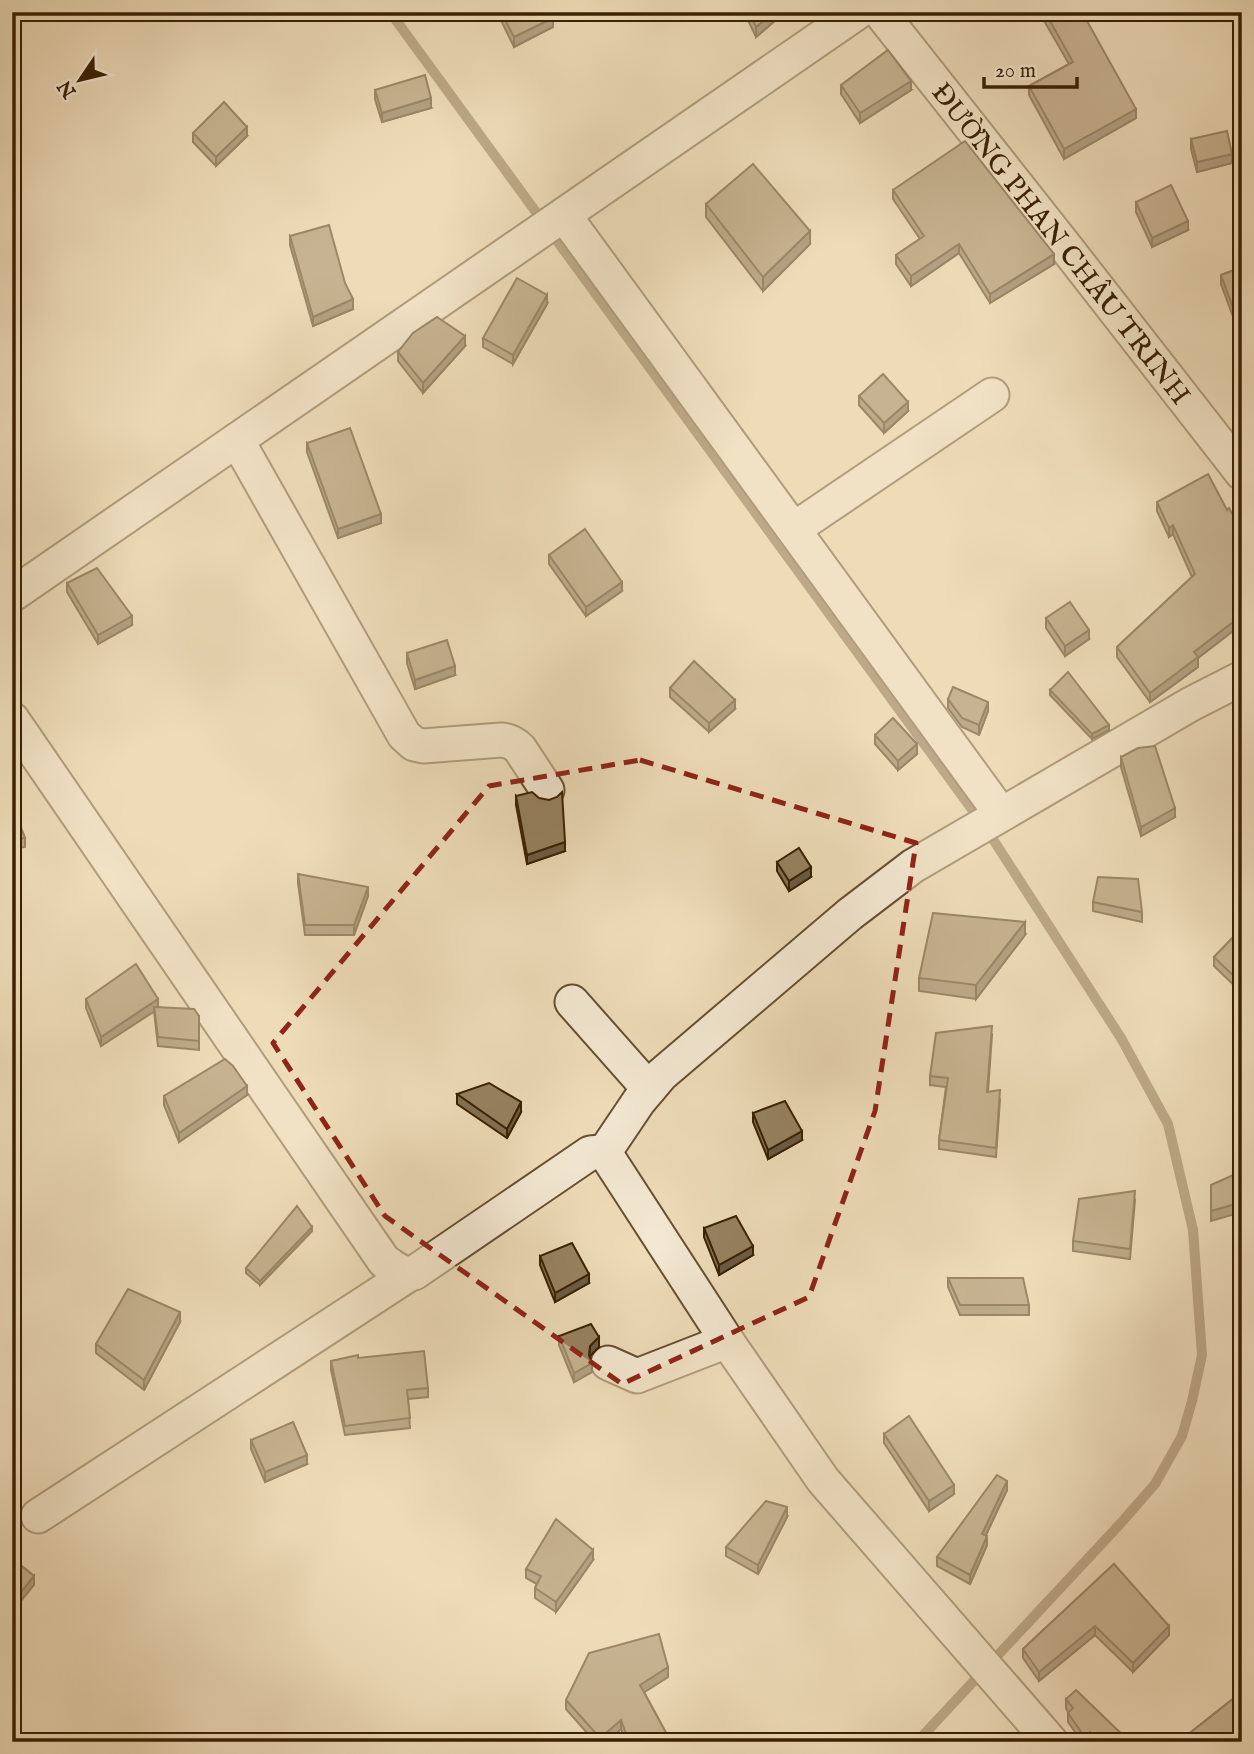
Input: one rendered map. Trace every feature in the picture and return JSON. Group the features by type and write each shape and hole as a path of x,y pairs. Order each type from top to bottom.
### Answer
{"street":[{"path":"12,595 858,12"},
{"name":"ĐƯỜNG PHAN CHÂU TRINH","path":"880,12 1077,260 1242,474"},
{"path":"553,223 794,529 998,816"},
{"path":"794,529 992,395"},
{"path":"237,440 404,735 414,744 423,747 509,741 520,749 547,790"},
{"path":"604,1153 639,1101 683,1055 850,914 913,866 1191,704 1242,678"},
{"path":"12,719 384,1261 408,1275"},
{"path":"572,1002 649,1089"},
{"path":"38,1516 414,1273 590,1153 604,1153 727,1341 823,1480 1051,1742"},
{"path":"608,1363 637,1376 727,1341"}],"highlighted area":[{"path":"640,760 916,843 875,1111 809,1297 622,1384 385,1216 273,1043 489,786"}],"building":[{"path":"501,12 550,12 553,18 514,37"},
{"path":"749,12 774,12 756,27"},
{"path":"1045,12 1082,12 1136,109 1064,149 1029,86 1073,62"},
{"path":"888,50 911,81 860,113 841,85"},
{"path":"425,75 431,98 382,113 375,90"},
{"path":"224,102 247,127 216,157 193,133"},
{"path":"1227,131 1232,154 1197,162 1191,139"},
{"path":"965,141 1054,254 990,294 959,244 911,276 896,255 924,236 893,190"},
{"path":"753,164 810,231 763,277 706,204"},
{"path":"1171,185 1188,221 1152,238 1136,202"},
{"path":"329,225 345,283 353,299 313,317 290,236"},
{"path":"1242,267 1242,332 1221,275"},
{"path":"517,278 547,295 513,355 483,338"},
{"path":"437,317 465,336 423,383 398,352 413,333"},
{"path":"883,374 908,402 884,423 859,396"},
{"path":"350,428 381,514 338,529 307,443"},
{"path":"1208,474 1242,532 1242,615 1194,652 1198,657 1150,693 1117,647 1195,574 1173,525 1169,528 1157,502"},
{"path":"585,529 622,582 586,607 549,555"},
{"path":"97,568 132,616 98,635 67,583"},
{"path":"1070,602 1089,630 1065,646 1046,618"},
{"path":"447,640 455,666 415,680 407,653"},
{"path":"694,661 735,700 709,723 670,688"},
{"path":"1068,672 1109,725 1092,734 1050,690"},
{"path":"953,687 988,702 979,725 962,718 948,699"},
{"path":"893,718 917,744 898,761 875,735"},
{"path":"1155,746 1175,808 1141,827 1121,757 1138,748"},
{"path":"532,792 539,798 549,800 562,792 565,842 527,855 516,796"},
{"path":"12,807 25,838 12,840"},
{"path":"799,848 811,867 789,881 777,862"},
{"path":"298,874 368,887 354,925 305,925"},
{"path":"1098,877 1138,879 1142,912 1093,902"},
{"path":"933,913 1025,922 976,985 919,978"},
{"path":"1242,928 1242,984 1214,957"},
{"path":"136,964 158,999 101,1037 86,999"},
{"path":"154,1007 194,1009 199,1016 199,1041 158,1037"},
{"path":"992,1026 987,1092 1000,1090 996,1148 939,1140 948,1078 930,1076 936,1033"},
{"path":"225,1059 247,1086 179,1133 164,1096"},
{"path":"489,1083 521,1102 507,1129 457,1094"},
{"path":"785,1101 802,1131 768,1150 753,1113"},
{"path":"1242,1171 1242,1202 1211,1211 1211,1185"},
{"path":"1135,1191 1130,1249 1073,1241 1079,1199"},
{"path":"297,1206 312,1227 260,1281 246,1268"},
{"path":"736,1216 753,1246 719,1265 704,1228"},
{"path":"572,1243 589,1274 555,1293 540,1256"},
{"path":"948,1278 1023,1278 1029,1305 960,1305"},
{"path":"128,1289 180,1312 144,1380 96,1344"},
{"path":"591,1324 599,1337 590,1346 592,1363 574,1373 559,1336"},
{"path":"424,1351 428,1388 407,1390 410,1418 345,1426 331,1361 358,1355 358,1358"},
{"path":"909,1416 954,1485 929,1501 884,1434"},
{"path":"293,1422 307,1455 265,1472 251,1440"},
{"path":"997,1475 1007,1481 982,1534 987,1536 970,1575 937,1557"},
{"path":"766,1501 787,1507 758,1565 726,1547"},
{"path":"556,1519 593,1550 556,1602 535,1588 541,1576 526,1569"},
{"path":"12,1558 34,1576 12,1603"},
{"path":"1114,1564 1169,1626 1133,1663 1095,1626 1039,1672 1023,1649"},
{"path":"659,1634 668,1667 640,1685 671,1742 629,1742 621,1720 600,1738 566,1700 589,1653"},
{"path":"1076,1690 1130,1742 1098,1742 1090,1732 1084,1736 1068,1713 1073,1708 1066,1699"},
{"path":"1242,1692 1242,1742 1193,1742 1186,1736"}],"waterway":[{"path":"390,12 987,830 1121,1038 1168,1124 1193,1230 1202,1355 1182,1436 1155,1484 917,1742"}]}
